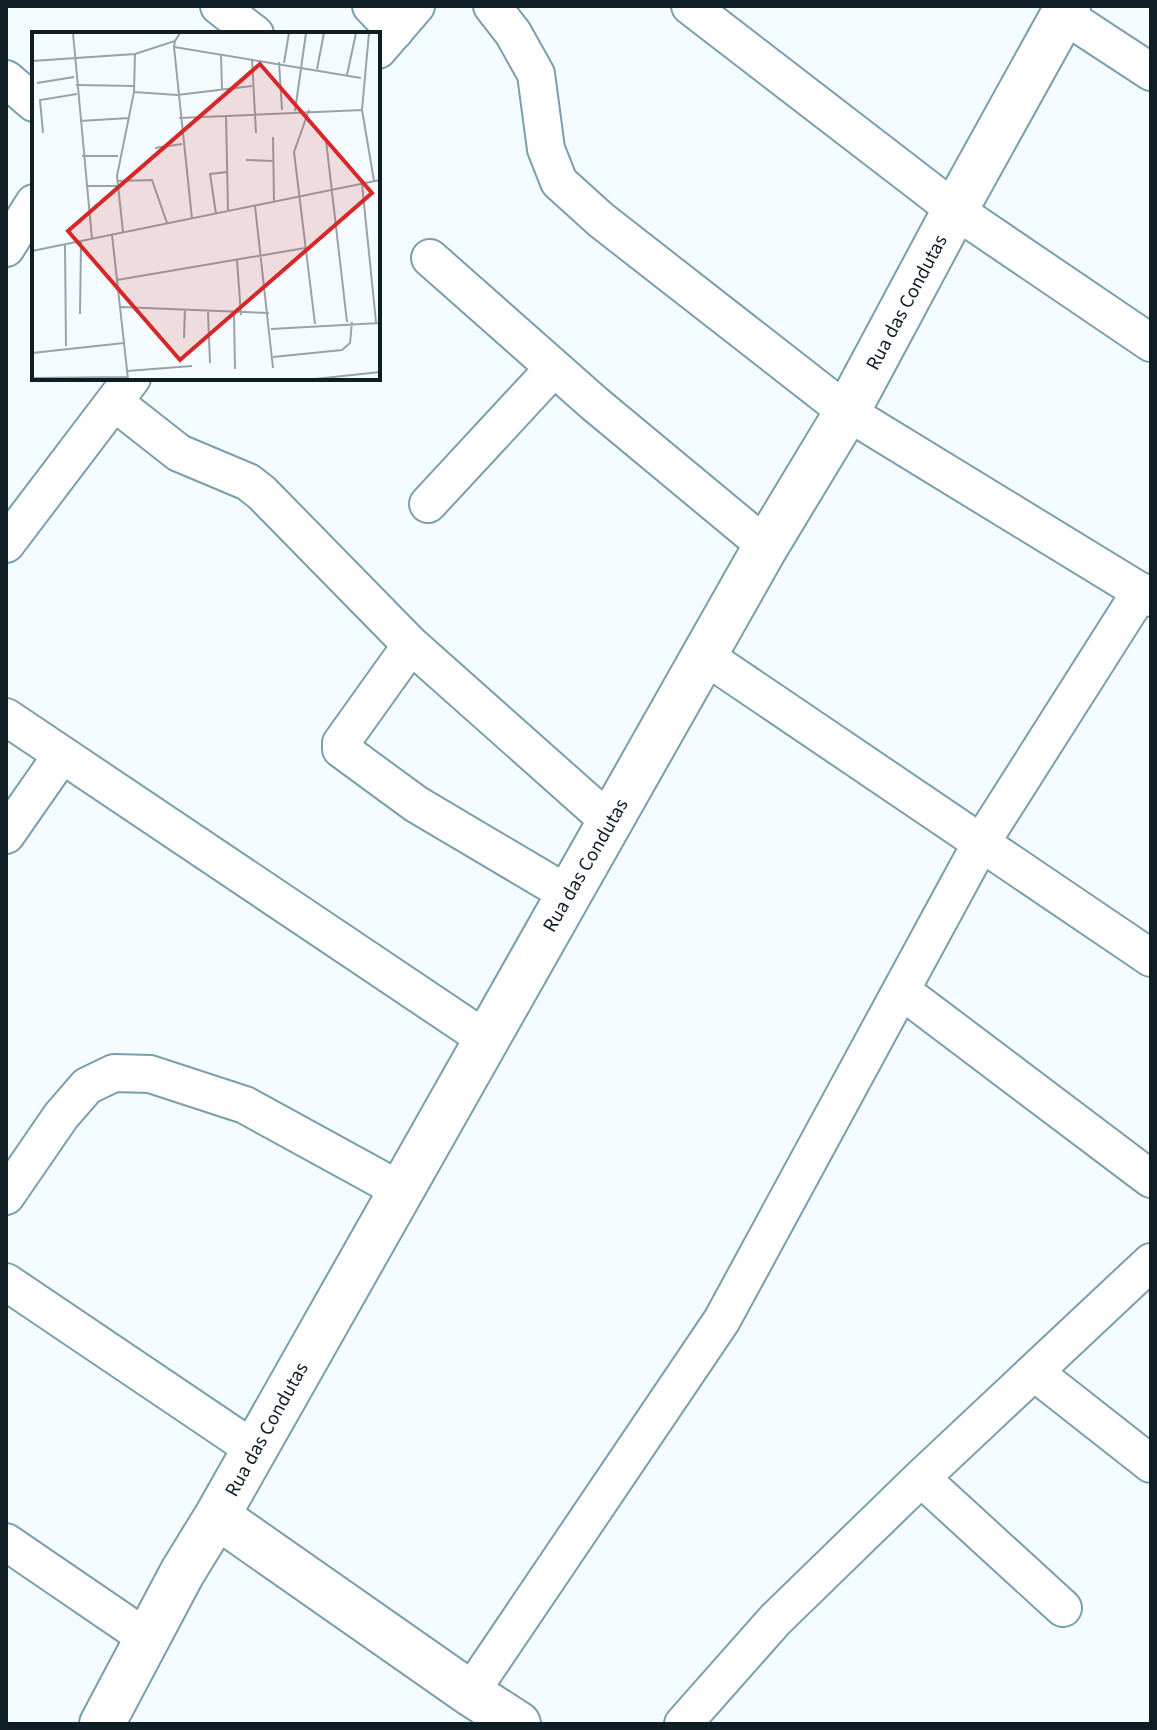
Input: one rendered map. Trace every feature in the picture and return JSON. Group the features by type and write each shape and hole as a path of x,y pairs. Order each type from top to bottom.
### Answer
{"street":[{"path":"219,6 252,32"},
{"path":"470,1693 722,1320 981,843 1146,594 847,412 601,220 559,182 546,149 536,74 513,33 492,6"},
{"path":"690,6 955,210 1151,343"},
{"path":"1066,10 1151,72"},
{"name":"Rua das Condutas","path":"115,1718 148,1639 182,1573 255,1450 766,546 847,412 1066,10"},
{"path":"6,79 32,101"},
{"path":"6,248 32,206"},
{"path":"430,258 554,368 766,546"},
{"path":"428,504 554,368"},
{"path":"6,544 123,390 179,453 248,482 262,493 411,645 610,822"},
{"path":"411,645 341,743 341,749 416,804 568,894"},
{"path":"705,656 1151,958"},
{"path":"6,717 487,1040"},
{"path":"6,835 61,756"},
{"path":"902,991 1151,1179"},
{"path":"6,1196 69,1106 87,1086 114,1073 150,1074 245,1105 400,1190"},
{"path":"683,1724 775,1620 1151,1262"},
{"path":"6,1282 255,1450"},
{"path":"1034,1372 1151,1464"},
{"path":"921,1478 1063,1608"},
{"path":"217,1516 518,1724"},
{"path":"6,1542 148,1639"}]}
